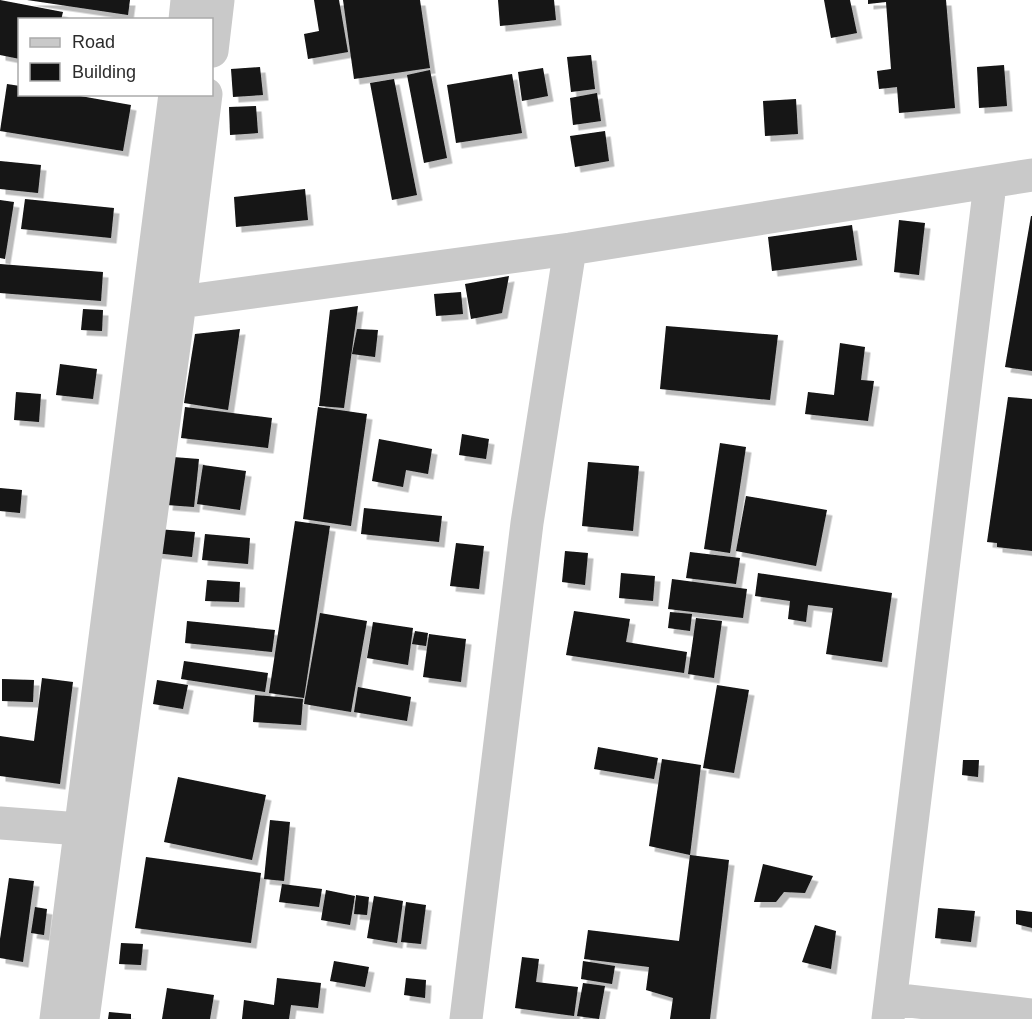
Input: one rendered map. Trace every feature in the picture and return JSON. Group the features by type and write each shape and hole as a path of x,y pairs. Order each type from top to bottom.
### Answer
{"street":[{"path":"185,18 187,0"},
{"path":"213,42 218,0"},
{"path":"56,1019 175,96"},
{"path":"83,1019 206,96"},
{"path":"180,302 570,249 1032,176"},
{"path":"990,184 889,1009 1032,1015"},
{"path":"466,1019 527,523 570,249"},
{"path":"0,823 80,829"}],"building":[{"path":"0,0 63,12 62,18 18,18 18,59 0,55"},
{"path":"27,0 130,0 128,15"},
{"path":"314,0 339,0 348,52 308,59 304,34 319,31"},
{"path":"343,0 420,0 430,68 354,79"},
{"path":"498,0 554,0 556,20 500,26"},
{"path":"824,0 850,0 857,33 831,38"},
{"path":"868,0 946,0 955,108 899,113 897,87 879,89 877,71 891,69 886,2 868,4"},
{"path":"591,55 595,89 571,92 567,57"},
{"path":"1004,65 1007,106 979,108 977,67"},
{"path":"260,67 263,95 233,97 231,69"},
{"path":"543,68 548,96 522,101 518,72"},
{"path":"430,70 447,158 424,163 407,75"},
{"path":"512,74 522,133 456,143 447,85"},
{"path":"394,79 417,195 392,200 370,83"},
{"path":"7,84 18,86 18,96 80,96 131,105 123,151 0,131"},
{"path":"597,93 601,121 573,125 570,98"},
{"path":"796,99 798,134 765,136 763,101"},
{"path":"256,106 258,133 230,135 229,107"},
{"path":"605,131 609,161 575,167 570,136"},
{"path":"0,161 41,165 38,193 0,189"},
{"path":"305,189 308,220 236,227 234,197"},
{"path":"25,199 114,208 111,238 21,229"},
{"path":"0,200 14,202 5,259 0,258"},
{"path":"1032,216 1032,371 1005,367"},
{"path":"899,220 925,223 919,275 894,272"},
{"path":"852,225 857,260 772,271 768,237"},
{"path":"0,264 103,272 101,301 0,293"},
{"path":"509,276 502,313 471,319 465,284"},
{"path":"461,292 463,314 436,316 434,294"},
{"path":"358,306 344,408 319,406 330,310"},
{"path":"83,309 103,310 102,331 81,330"},
{"path":"666,326 778,335 770,400 660,389"},
{"path":"240,329 228,410 184,403 195,334"},
{"path":"357,329 378,330 375,357 352,354"},
{"path":"840,343 865,347 861,380 874,381 868,421 805,414 808,392 834,395"},
{"path":"60,364 97,369 93,399 56,395"},
{"path":"16,392 41,394 39,422 14,420"},
{"path":"1008,397 1032,399 1032,551 997,547 997,543 987,542"},
{"path":"185,407 272,418 268,448 181,438"},
{"path":"318,407 367,414 351,526 303,519"},
{"path":"462,434 489,439 486,459 459,455"},
{"path":"379,439 432,449 428,474 406,470 403,487 372,481"},
{"path":"720,443 746,447 730,553 704,549"},
{"path":"173,457 199,459 194,507 167,505"},
{"path":"588,462 639,466 633,531 582,526"},
{"path":"203,465 246,471 240,510 197,504"},
{"path":"0,488 22,490 20,513 0,511"},
{"path":"746,496 827,510 816,566 736,551"},
{"path":"364,508 442,516 439,542 361,534"},
{"path":"295,521 330,526 304,698 269,693"},
{"path":"157,529 195,532 192,557 155,553"},
{"path":"205,534 250,538 248,564 202,560"},
{"path":"456,543 484,546 479,589 450,586"},
{"path":"565,551 588,553 585,585 562,582"},
{"path":"690,552 740,558 736,584 686,578"},
{"path":"621,573 655,576 653,601 619,598"},
{"path":"758,573 892,593 882,662 826,654 833,608 808,605 806,622 788,619 790,601 755,596"},
{"path":"672,579 747,589 743,618 668,609"},
{"path":"207,580 240,582 239,602 205,601"},
{"path":"574,611 630,619 626,642 687,652 684,673 566,655"},
{"path":"670,612 692,614 690,631 668,628"},
{"path":"320,613 367,621 351,712 304,704"},
{"path":"696,618 722,621 714,678 688,674"},
{"path":"187,621 275,630 272,652 185,643"},
{"path":"373,622 413,628 408,665 367,658"},
{"path":"415,631 428,633 426,646 412,644"},
{"path":"429,634 466,639 461,682 423,677"},
{"path":"184,661 268,673 265,692 181,679"},
{"path":"42,678 73,682 60,784 0,776 0,736 34,741"},
{"path":"2,679 34,680 33,702 2,701"},
{"path":"157,680 188,685 183,709 153,704"},
{"path":"717,685 749,690 734,773 703,768"},
{"path":"358,687 411,697 407,721 354,712"},
{"path":"255,695 303,699 301,725 253,722"},
{"path":"598,747 658,758 654,779 594,769"},
{"path":"662,759 701,765 690,855 649,846"},
{"path":"963,760 979,760 978,777 962,775"},
{"path":"178,777 266,795 252,860 164,842"},
{"path":"270,820 290,822 284,881 264,879"},
{"path":"690,855 729,860 710,1019 670,1019 673,998 646,990 649,967 584,959 588,930 679,941"},
{"path":"146,857 261,873 251,943 135,928"},
{"path":"763,864 813,876 805,893 784,892 776,902 754,902"},
{"path":"9,878 34,881 23,962 0,958 0,939"},
{"path":"282,884 322,889 319,907 279,902"},
{"path":"326,890 355,896 350,925 321,920"},
{"path":"356,895 369,897 367,915 354,914"},
{"path":"374,896 403,901 397,943 367,938"},
{"path":"406,902 426,905 421,944 401,942"},
{"path":"35,907 47,909 44,935 31,933"},
{"path":"938,908 975,911 971,942 935,938"},
{"path":"1016,910 1032,912 1032,928 1016,924"},
{"path":"815,925 836,931 831,969 802,962"},
{"path":"121,943 143,944 141,965 119,964"},
{"path":"522,957 539,959 536,982 578,987 574,1016 515,1008"},
{"path":"334,961 369,967 365,987 330,981"},
{"path":"583,961 615,966 612,984 581,979"},
{"path":"277,978 321,983 318,1008 291,1005 289,1019 242,1019 244,1000 274,1005"},
{"path":"406,978 426,980 425,998 404,995"},
{"path":"583,983 605,986 599,1019 577,1016"},
{"path":"167,988 214,995 210,1019 162,1019"},
{"path":"109,1012 131,1014 131,1019 108,1019"}]}
